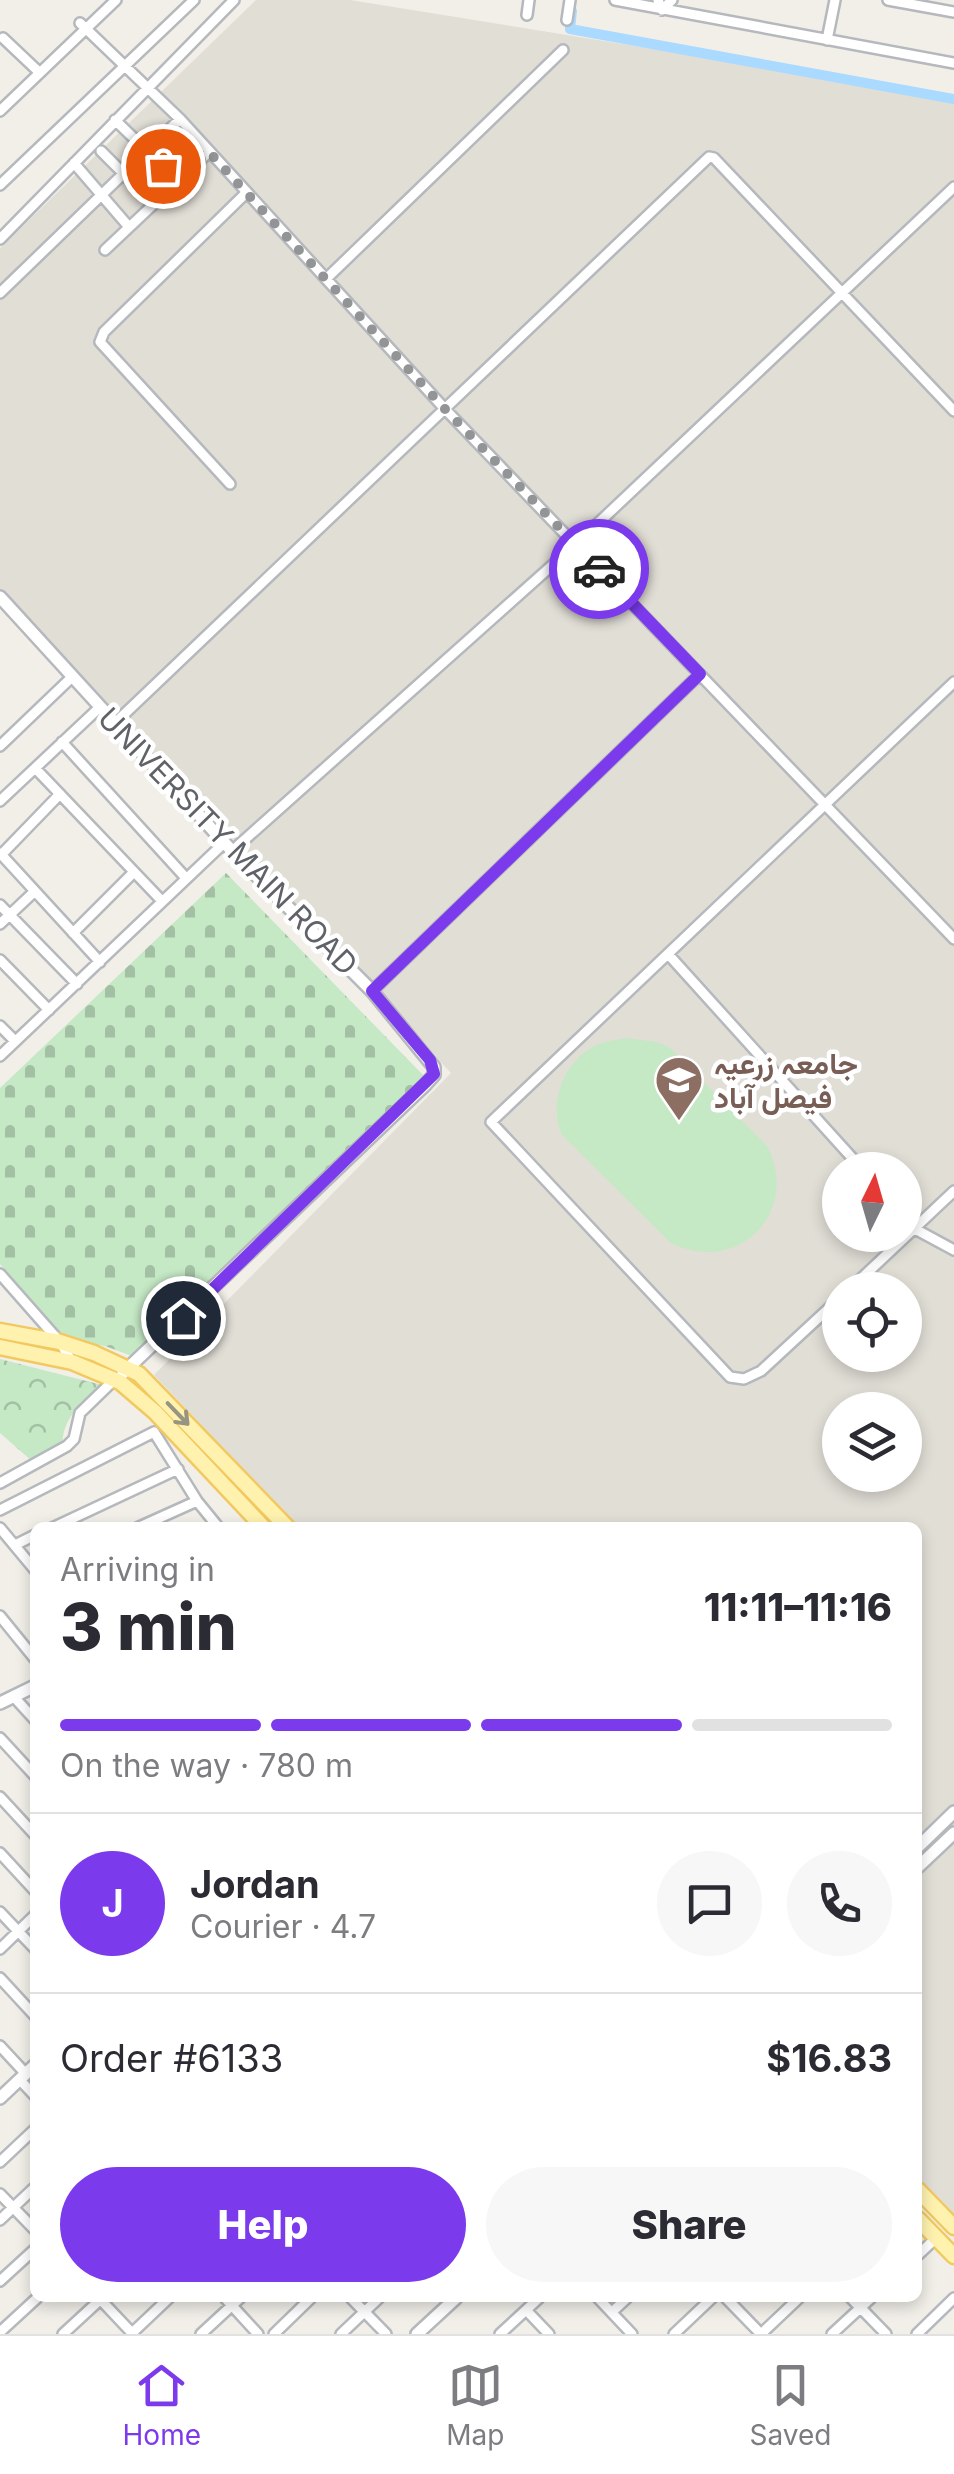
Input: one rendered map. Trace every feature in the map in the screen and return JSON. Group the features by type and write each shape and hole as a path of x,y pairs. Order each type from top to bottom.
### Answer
{"main road":[{"path":"0,1331 60,1342 139,1374 282,1522"},
{"path":"0,1347 72,1362 115,1379 141,1398 258,1522"},
{"path":"922,2194 954,2227"},
{"path":"922,2223 954,2256"}],"street":[{"path":"0,111 83,26 116,0"},
{"path":"0,185 194,0"},
{"path":"0,239 234,0"},
{"path":"527,15 530,0"},
{"path":"567,20 570,0"},
{"path":"615,0 660,5 954,62"},
{"path":"660,5 672,0"},
{"path":"827,40 836,0"},
{"path":"888,0 954,12"},
{"path":"83,26 180,119 444,408 954,939"},
{"path":"1,38 40,73"},
{"path":"326,279 563,50"},
{"path":"0,294 180,119"},
{"path":"116,120 178,182"},
{"path":"101,150 154,204"},
{"path":"105,250 209,152"},
{"path":"114,723 709,157 954,411"},
{"path":"74,163 129,228"},
{"path":"0,1056 186,878 228,847 576,544 954,187"},
{"path":"230,484 100,342 104,332 246,194"},
{"name":"UNIVERSITY MAIN ROAD","path":"0,596 228,847 372,991 430,1060 434,1074 115,1379"},
{"path":"372,991 700,674"},
{"path":"0,746 72,677"},
{"path":"822,1315 761,1371 744,1379 730,1377 491,1122 954,682"},
{"path":"0,801 100,707"},
{"path":"62,742 186,878"},
{"path":"35,768 162,901"},
{"path":"60,794 1,854 100,962"},
{"path":"73,933 134,872"},
{"path":"0,924 35,892"},
{"path":"0,905 76,984"},
{"path":"668,954 847,1152"},
{"path":"0,960 49,1010"},
{"path":"0,1026 15,1041"},
{"path":"922,1223 954,1191"},
{"path":"922,1232 954,1250"},
{"path":"869,1272 891,1252"},
{"path":"0,1274 60,1342 72,1362"},
{"path":"0,1483 67,1446 74,1439 80,1414 115,1379"},
{"path":"0,1510 154,1432 214,1522"},
{"path":"65,1522 178,1469"},
{"path":"151,1522 198,1501"},
{"path":"0,1528 30,1564"},
{"path":"15,1544 30,1537"},
{"path":"0,1616 30,1653"},
{"path":"5,1699 30,1688"},
{"path":"5,1699 30,1716"},
{"path":"0,1738 30,1771"},
{"path":"0,1796 30,1829"},
{"path":"922,1843 954,1812"},
{"path":"922,1863 953,1834 942,1824"},
{"path":"0,1853 30,1886"},
{"path":"0,1912 30,1944"},
{"path":"0,1949 30,1920"},
{"path":"0,1978 30,2011"},
{"path":"0,2046 27,2073 0,2098"},
{"path":"0,2162 30,2134"},
{"path":"0,2220 30,2192"},
{"path":"0,2194 30,2225"},
{"path":"922,2250 936,2238"},
{"path":"0,2282 30,2254"},
{"path":"917,2334 954,2298"},
{"path":"2,2331 34,2302"},
{"path":"63,2334 96,2302"},
{"path":"104,2302 132,2334 165,2302"},
{"path":"201,2334 230,2302"},
{"path":"234,2302 258,2334"},
{"path":"274,2334 307,2302"},
{"path":"355,2302 386,2334"},
{"path":"341,2334 375,2302"},
{"path":"417,2334 452,2302"},
{"path":"500,2334 535,2302"},
{"path":"602,2302 632,2334"},
{"path":"612,2312 623,2302"},
{"path":"674,2334 708,2302"},
{"path":"730,2302 761,2334 795,2302"},
{"path":"854,2302 886,2334"},
{"path":"832,2334 866,2302"},
{"path":"526,2310 549,2334"}],"shaded area":[{"name":"جامعہ زرعیہ فیصل آباد","path":"256,0 350,0 954,101 954,2221 922,2186 922,1522 293,1522 154,1375 451,1073 0,589 0,248"}],"green space":[{"path":"226,873 424,1076 140,1359 105,1346 67,1340 0,1264 0,1088"},
{"path":"626,1038 669,1047 767,1146 775,1170 776,1193 769,1214 757,1231 740,1244 719,1251 696,1251 671,1243 562,1135 558,1098 574,1062 595,1046"},
{"path":"0,1359 102,1385 69,1420 63,1447 32,1461 0,1433"}],"waterway":[{"path":"572,11 570,29 954,99"}],"way so far":[{"path":"163,166 178,182 209,152 444,408 599,569"}],"place":[{"name":"جامعہ زرعیہ فیصل آباد","path":"679,1122"}],"route":[{"path":"183,1318 434,1074 430,1060 372,991 700,674 599,569"}]}
